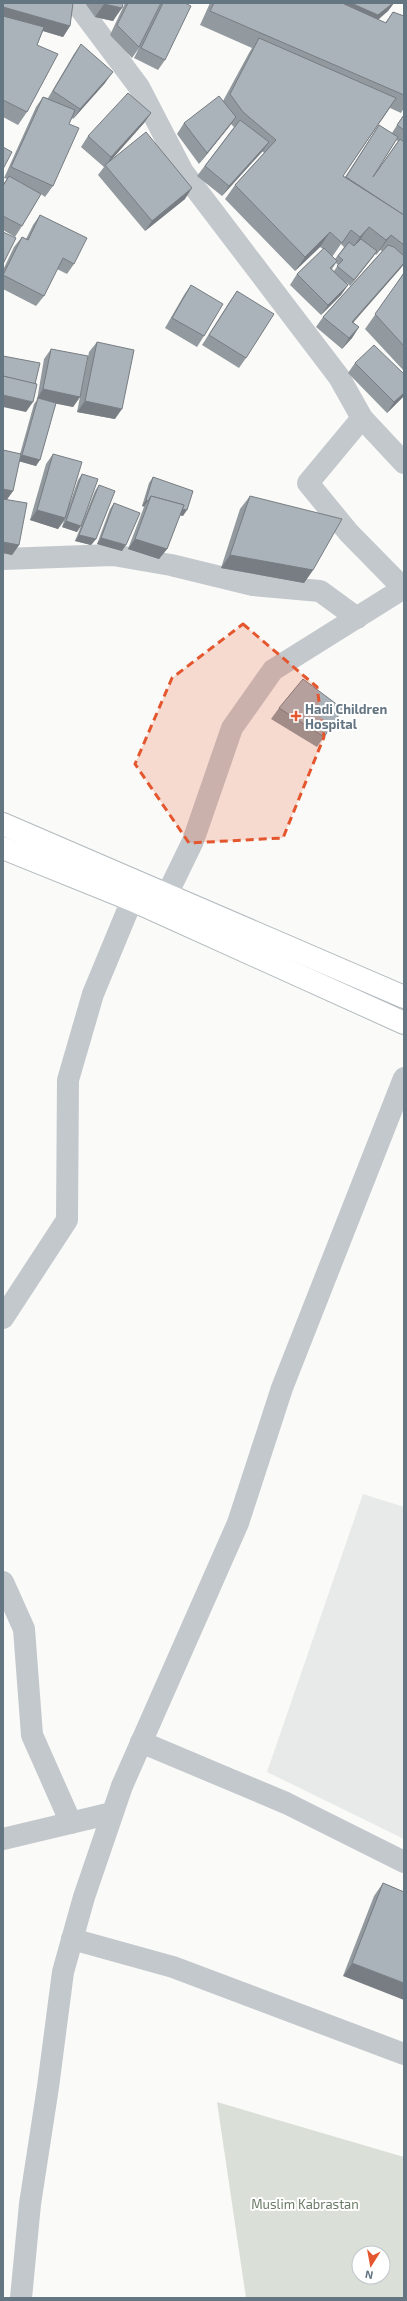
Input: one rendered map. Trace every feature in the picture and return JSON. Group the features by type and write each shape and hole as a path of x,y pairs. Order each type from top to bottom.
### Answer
{"main road":[{"path":"3,824 404,1023"},
{"path":"3,848 136,891"},
{"path":"163,903 404,997"}],"street":[{"path":"76,3 139,87 183,172 339,377 362,418 404,463"},
{"path":"163,903 193,841 232,728 273,670 404,589 349,533 308,483 362,418"},
{"path":"3,559 113,555 171,565 253,585 320,591 357,618"},
{"path":"3,1318 67,1220 68,1080 93,994 136,891"},
{"path":"21,2298 30,2204 48,2087 63,1972 72,1939 112,1813 141,1742 238,1524 282,1388 404,1078"},
{"path":"3,1582 24,1629 32,1735 71,1823"},
{"path":"141,1742 286,1803 404,1862"},
{"path":"3,1839 112,1813"},
{"path":"72,1939 173,1967 404,2054"}],"highlighted area":[{"path":"243,624 317,687 324,737 283,838 189,843 135,764 172,678"}],"shaded area":[{"path":"363,1494 404,1507 404,1839 267,1772"}],"green space":[{"name":"Muslim Kabrastan","path":"217,2102 404,2157 404,2298 246,2298"}],"building":[{"path":"3,3 73,3 70,26 3,7"},
{"path":"103,3 123,3 122,8"},
{"path":"128,3 161,3 139,47 117,25"},
{"path":"163,3 185,3 191,6 165,60 141,48"},
{"path":"214,3 342,3 386,23 393,12 404,16 404,95 210,11"},
{"path":"351,3 393,3 378,15"},
{"path":"3,16 44,27 37,45 58,54 27,112 3,100"},
{"path":"259,38 396,98 343,176 404,215 404,245 391,235 386,240 369,227 360,237 351,230 342,243 330,232 305,257 235,185 276,140 243,112 230,94"},
{"path":"81,44 113,72 80,109 53,91"},
{"path":"128,93 151,113 111,157 88,136"},
{"path":"219,96 236,117 207,153 184,123"},
{"path":"43,97 75,110 69,124 79,128 53,186 11,167"},
{"path":"404,115 404,130 397,125"},
{"path":"240,120 269,142 229,186 205,166"},
{"path":"379,125 398,137 373,177 400,139 404,142 404,215 346,177"},
{"path":"146,132 192,188 152,221 105,165"},
{"path":"3,147 12,152 3,169"},
{"path":"9,176 41,194 22,226 3,216 3,186"},
{"path":"40,215 87,238 74,264 63,258 44,296 3,275 22,237 28,240"},
{"path":"3,232 16,238 3,264"},
{"path":"361,239 377,251 354,280 337,266 343,260 338,256 349,242 354,246"},
{"path":"388,245 394,247 404,256 404,263 352,322 359,327 349,338 323,317"},
{"path":"324,248 337,261 330,268 348,285 328,305 297,274"},
{"path":"404,273 404,346 375,314"},
{"path":"191,285 223,304 204,336 172,318"},
{"path":"237,291 274,314 246,358 209,335"},
{"path":"97,342 134,350 122,409 85,401"},
{"path":"374,345 404,374 404,393 394,402 355,363"},
{"path":"51,349 88,356 80,397 43,389"},
{"path":"3,356 40,363 35,384 3,376"},
{"path":"3,376 37,384 33,402 3,395"},
{"path":"38,398 56,403 40,460 22,455"},
{"path":"3,450 21,454 13,491 3,489"},
{"path":"53,454 82,462 65,518 37,510"},
{"path":"82,474 98,479 81,526 66,521"},
{"path":"153,477 193,491 187,510 182,509 184,505 151,496 148,501 146,500"},
{"path":"99,485 115,491 96,539 79,535"},
{"path":"151,496 184,505 167,549 135,539"},
{"path":"250,496 342,519 313,570 230,555"},
{"path":"3,499 27,503 19,545 3,542"},
{"path":"114,503 140,513 126,545 101,538"},
{"path":"303,679 343,709 324,737 279,708"},
{"path":"383,1883 404,1892 404,1983 352,1963"}],"place":[{"name":"Hadi Children Hospital","path":"296,716"}]}
